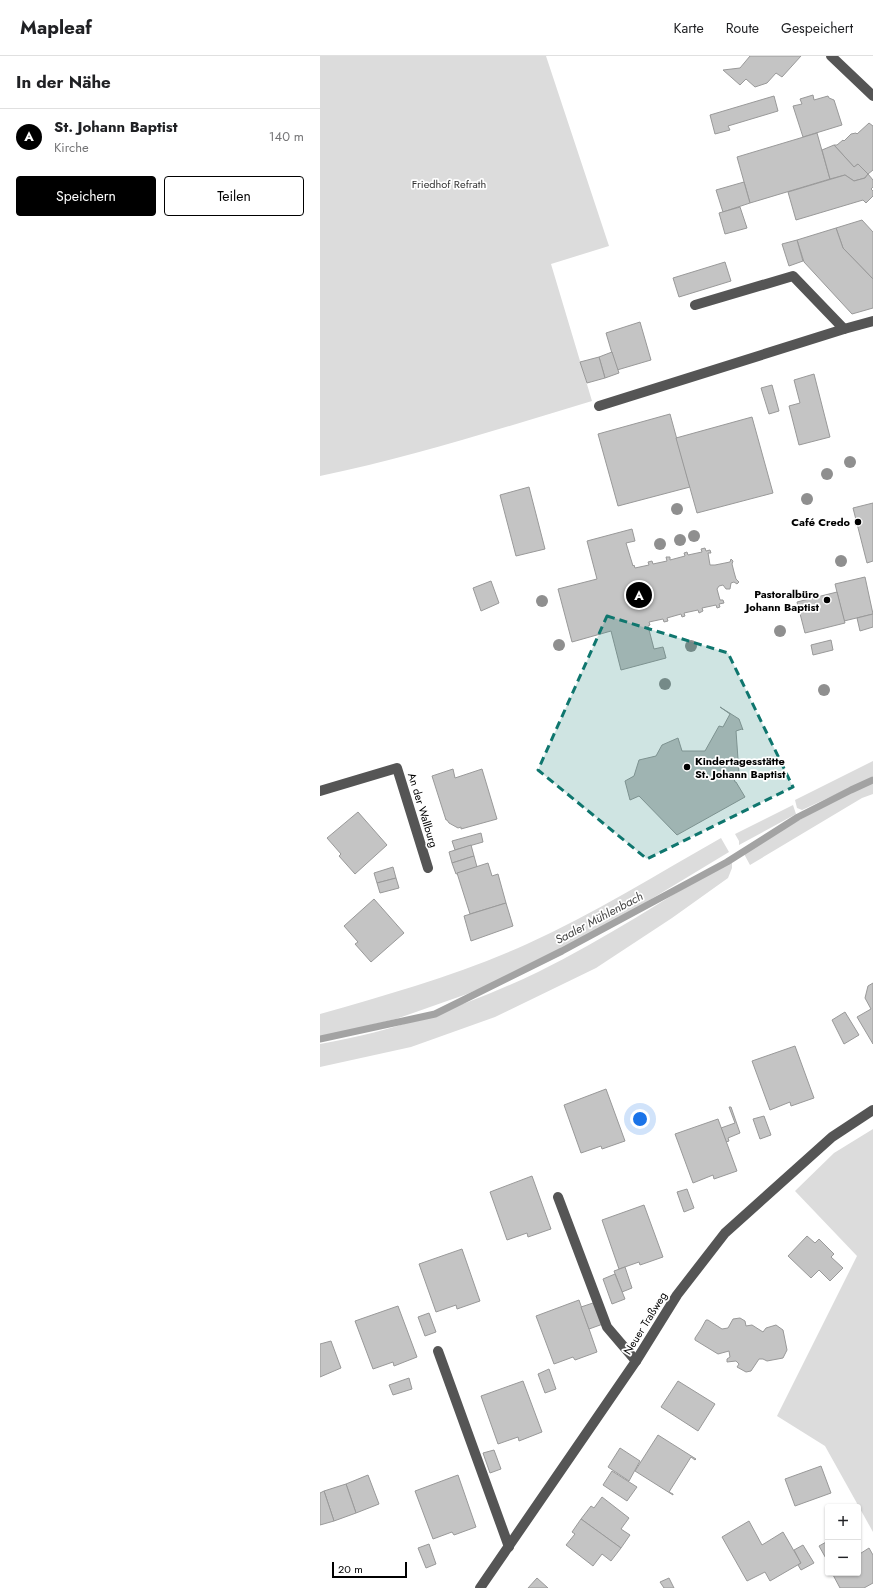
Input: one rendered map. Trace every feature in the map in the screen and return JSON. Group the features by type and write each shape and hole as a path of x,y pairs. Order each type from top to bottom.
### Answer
{"street":[{"path":"831,56 873,96"},
{"path":"695,305 793,276 844,328"},
{"path":"599,406 873,320"},
{"name":"An der Wallburg","path":"320,791 397,768 428,868"},
{"name":"Neuer Traßweg","path":"480,1588 636,1361 677,1294 725,1234 832,1137 873,1110"},
{"path":"558,1196 607,1327 636,1361"},
{"path":"438,1351 509,1547"}],"highlighted area":[{"path":"607,616 728,653 793,787 647,859 538,770"}],"green space":[{"name":"Friedhof Refrath","path":"320,56 546,56 609,246 551,264 592,401 423,451 320,476"},
{"path":"873,761 873,777 802,810 797,808 795,800"},
{"path":"873,782 873,794 862,798 750,865 743,852 854,789"},
{"path":"793,805 796,814 739,845 739,841 735,834"},
{"path":"721,838 729,852 605,927 534,965 467,994 396,1019 320,1037 320,1014 399,991 502,955 577,920"},
{"path":"732,859 732,868 728,878 672,918 596,968 495,1017 411,1047 320,1067 320,1044 375,1032 432,1015 513,984 588,946"},
{"path":"873,1129 873,1532 861,1510 861,1504 857,1504 825,1446 777,1416 857,1256 795,1191 834,1153"}],"building":[{"path":"750,56 801,56 782,77 776,73 767,83 755,87 746,79 740,85 723,70 740,68"},
{"path":"813,95 814,100 828,96 834,100 842,125 803,137 793,106 802,104 800,99"},
{"path":"774,96 778,111 728,126 730,130 715,134 710,115"},
{"path":"869,123 873,126 873,170 868,174 858,164 854,167 834,145 837,145 843,140 844,141 851,134 857,134"},
{"path":"817,133 830,179 750,203 737,157"},
{"path":"834,145 854,167 858,164 868,174 865,178 854,181 845,175 830,179 822,150"},
{"path":"868,174 873,180 873,187 871,189 873,191 873,196 866,203 863,200 796,220 788,192 845,175 854,181 865,178"},
{"path":"744,182 750,203 723,212 716,190"},
{"path":"740,207 747,228 725,234 719,213"},
{"path":"862,220 873,232 873,279 843,248 836,228"},
{"path":"836,228 843,248 873,279 873,308 852,314 804,262 797,240"},
{"path":"797,240 803,261 789,266 782,244"},
{"path":"725,262 731,281 679,297 673,278"},
{"path":"640,322 651,360 617,370 606,333"},
{"path":"612,352 619,373 605,378 599,357"},
{"path":"599,357 605,378 587,383 580,362"},
{"path":"814,374 830,437 799,445 789,406 800,403 794,380"},
{"path":"772,385 779,411 769,414 761,388"},
{"path":"670,414 690,487 618,506 598,434"},
{"path":"752,417 773,493 697,513 676,438"},
{"path":"529,487 545,549 516,556 500,495"},
{"path":"873,503 873,561 867,563 853,508"},
{"path":"632,529 635,541 626,543 633,566 634,565 635,568 649,565 648,562 652,561 653,564 667,561 666,557 670,557 670,560 685,556 684,553 687,552 688,555 702,552 701,549 705,548 706,551 710,550 711,553 708,553 710,565 730,562 731,559 733,561 732,564 736,579 739,582 737,584 734,582 731,583 730,589 726,589 723,585 719,586 717,589 720,600 723,600 724,603 719,604 720,607 717,608 716,605 702,608 703,611 699,613 698,610 684,613 685,616 682,617 681,614 667,618 668,621 664,622 663,619 649,622 650,625 648,626 654,649 663,647 666,658 621,670 611,631 572,642 558,589 597,579 587,541"},
{"path":"865,577 873,614 844,621 835,584"},
{"path":"491,581 499,603 481,611 473,588"},
{"path":"837,592 845,623 805,633 797,602"},
{"path":"873,614 873,627 860,631 857,618"},
{"path":"831,640 833,650 813,655 811,645"},
{"name":"Kindertagesstätte St. Johann Baptist","path":"720,707 739,719 743,730 736,731 739,773 733,775 735,782 745,797 677,835 639,796 630,800 625,781 634,776 639,760 656,756 662,745 678,738 682,751 705,751 719,726 723,727 730,714"},
{"path":"453,769 455,778 482,769 497,819 461,829 461,827 458,828 446,820 432,776"},
{"path":"358,812 387,845 355,874 339,856 341,854 327,838"},
{"path":"481,833 483,842 455,850 452,841"},
{"path":"471,845 474,856 452,863 449,852"},
{"path":"474,856 477,867 456,874 452,863"},
{"path":"488,863 492,876 498,874 506,903 470,914 457,873"},
{"path":"393,867 396,878 377,883 374,873"},
{"path":"396,878 399,888 380,893 377,883"},
{"path":"374,899 404,933 371,962 355,944 358,942 344,926"},
{"path":"506,903 513,926 471,941 464,916"},
{"path":"873,983 873,1044 857,1017 871,1009 865,998 868,986"},
{"path":"845,1012 859,1035 844,1044 832,1020"},
{"path":"795,1046 814,1098 791,1106 790,1102 770,1110 752,1061"},
{"path":"606,1089 625,1141 602,1149 601,1146 581,1153 564,1105"},
{"path":"729,1107 731,1107 740,1133 728,1138 729,1141 726,1142 721,1128 735,1123"},
{"path":"764,1116 771,1135 760,1139 753,1119"},
{"path":"718,1119 737,1171 714,1179 713,1175 693,1183 675,1134"},
{"path":"532,1176 551,1229 528,1237 527,1233 507,1240 490,1192"},
{"path":"687,1189 694,1208 684,1212 677,1192"},
{"path":"644,1205 663,1257 640,1265 639,1262 619,1269 602,1220"},
{"path":"807,1236 815,1243 819,1239 834,1254 831,1257 843,1268 830,1281 819,1270 811,1278 788,1256"},
{"path":"462,1249 480,1301 457,1309 456,1305 436,1312 419,1264"},
{"path":"625,1267 632,1288 622,1292 614,1271"},
{"path":"615,1274 625,1299 612,1304 603,1279"},
{"path":"579,1300 597,1352 575,1360 573,1357 554,1364 536,1316"},
{"path":"596,1302 603,1324 589,1329 581,1307"},
{"path":"398,1306 417,1357 394,1366 393,1362 373,1369 355,1321"},
{"path":"429,1313 436,1332 425,1336 418,1317"},
{"path":"740,1318 745,1321 746,1326 752,1325 763,1332 766,1328 776,1325 783,1330 787,1350 783,1358 767,1361 759,1359 751,1371 746,1372 737,1367 739,1364 736,1361 727,1362 727,1359 730,1357 729,1351 718,1354 695,1340 706,1320 722,1329 728,1328 733,1319"},
{"path":"331,1341 341,1368 320,1377 320,1344"},
{"path":"549,1369 556,1389 545,1393 538,1374"},
{"path":"409,1378 412,1389 393,1395 389,1385"},
{"path":"523,1381 542,1432 519,1441 518,1437 498,1444 481,1396"},
{"path":"678,1381 715,1404 698,1431 661,1407"},
{"path":"658,1435 696,1459 695,1460 691,1457 669,1492 673,1495 635,1471"},
{"path":"620,1448 640,1461 629,1481 608,1467"},
{"path":"494,1450 501,1469 490,1473 483,1453"},
{"path":"821,1466 831,1493 795,1506 785,1479"},
{"path":"612,1471 637,1487 627,1501 603,1485"},
{"path":"368,1475 379,1504 356,1513 346,1484"},
{"path":"458,1475 476,1527 454,1535 452,1532 433,1539 415,1491"},
{"path":"346,1484 356,1513 334,1521 324,1491"},
{"path":"324,1491 334,1521 320,1525 320,1493"},
{"path":"602,1497 629,1518 621,1529 630,1535 621,1548 581,1519 591,1506 594,1508"},
{"path":"581,1519 621,1548 611,1561 602,1554 593,1566 566,1545 575,1534 572,1532"},
{"path":"749,1521 762,1545 783,1532 801,1563 770,1581 765,1572 747,1581 722,1537"},
{"path":"825,1543 825,1557 819,1546"},
{"path":"429,1544 436,1564 426,1568 418,1548"},
{"path":"803,1545 814,1563 801,1570 798,1565 801,1563 794,1550"},
{"path":"869,1548 873,1555 873,1583 864,1588 840,1588 834,1576 861,1576 861,1553"},
{"path":"537,1578 548,1588 528,1588"},
{"path":"669,1578 674,1588 664,1588 660,1582"}],"waterway":[{"name":"Saaler Mühlenbach","path":"320,1039 435,1014 562,951 727,862 798,817 873,780"}],"place":[{"name":"Café Credo","path":"858,522"},
{"name":"St. Johann Baptist","path":"639,595"},
{"name":"Pastoralbüro Johann Baptist","path":"827,600"},
{"name":"Kindertagesstätte St. Johann Baptist","path":"687,767"}]}
